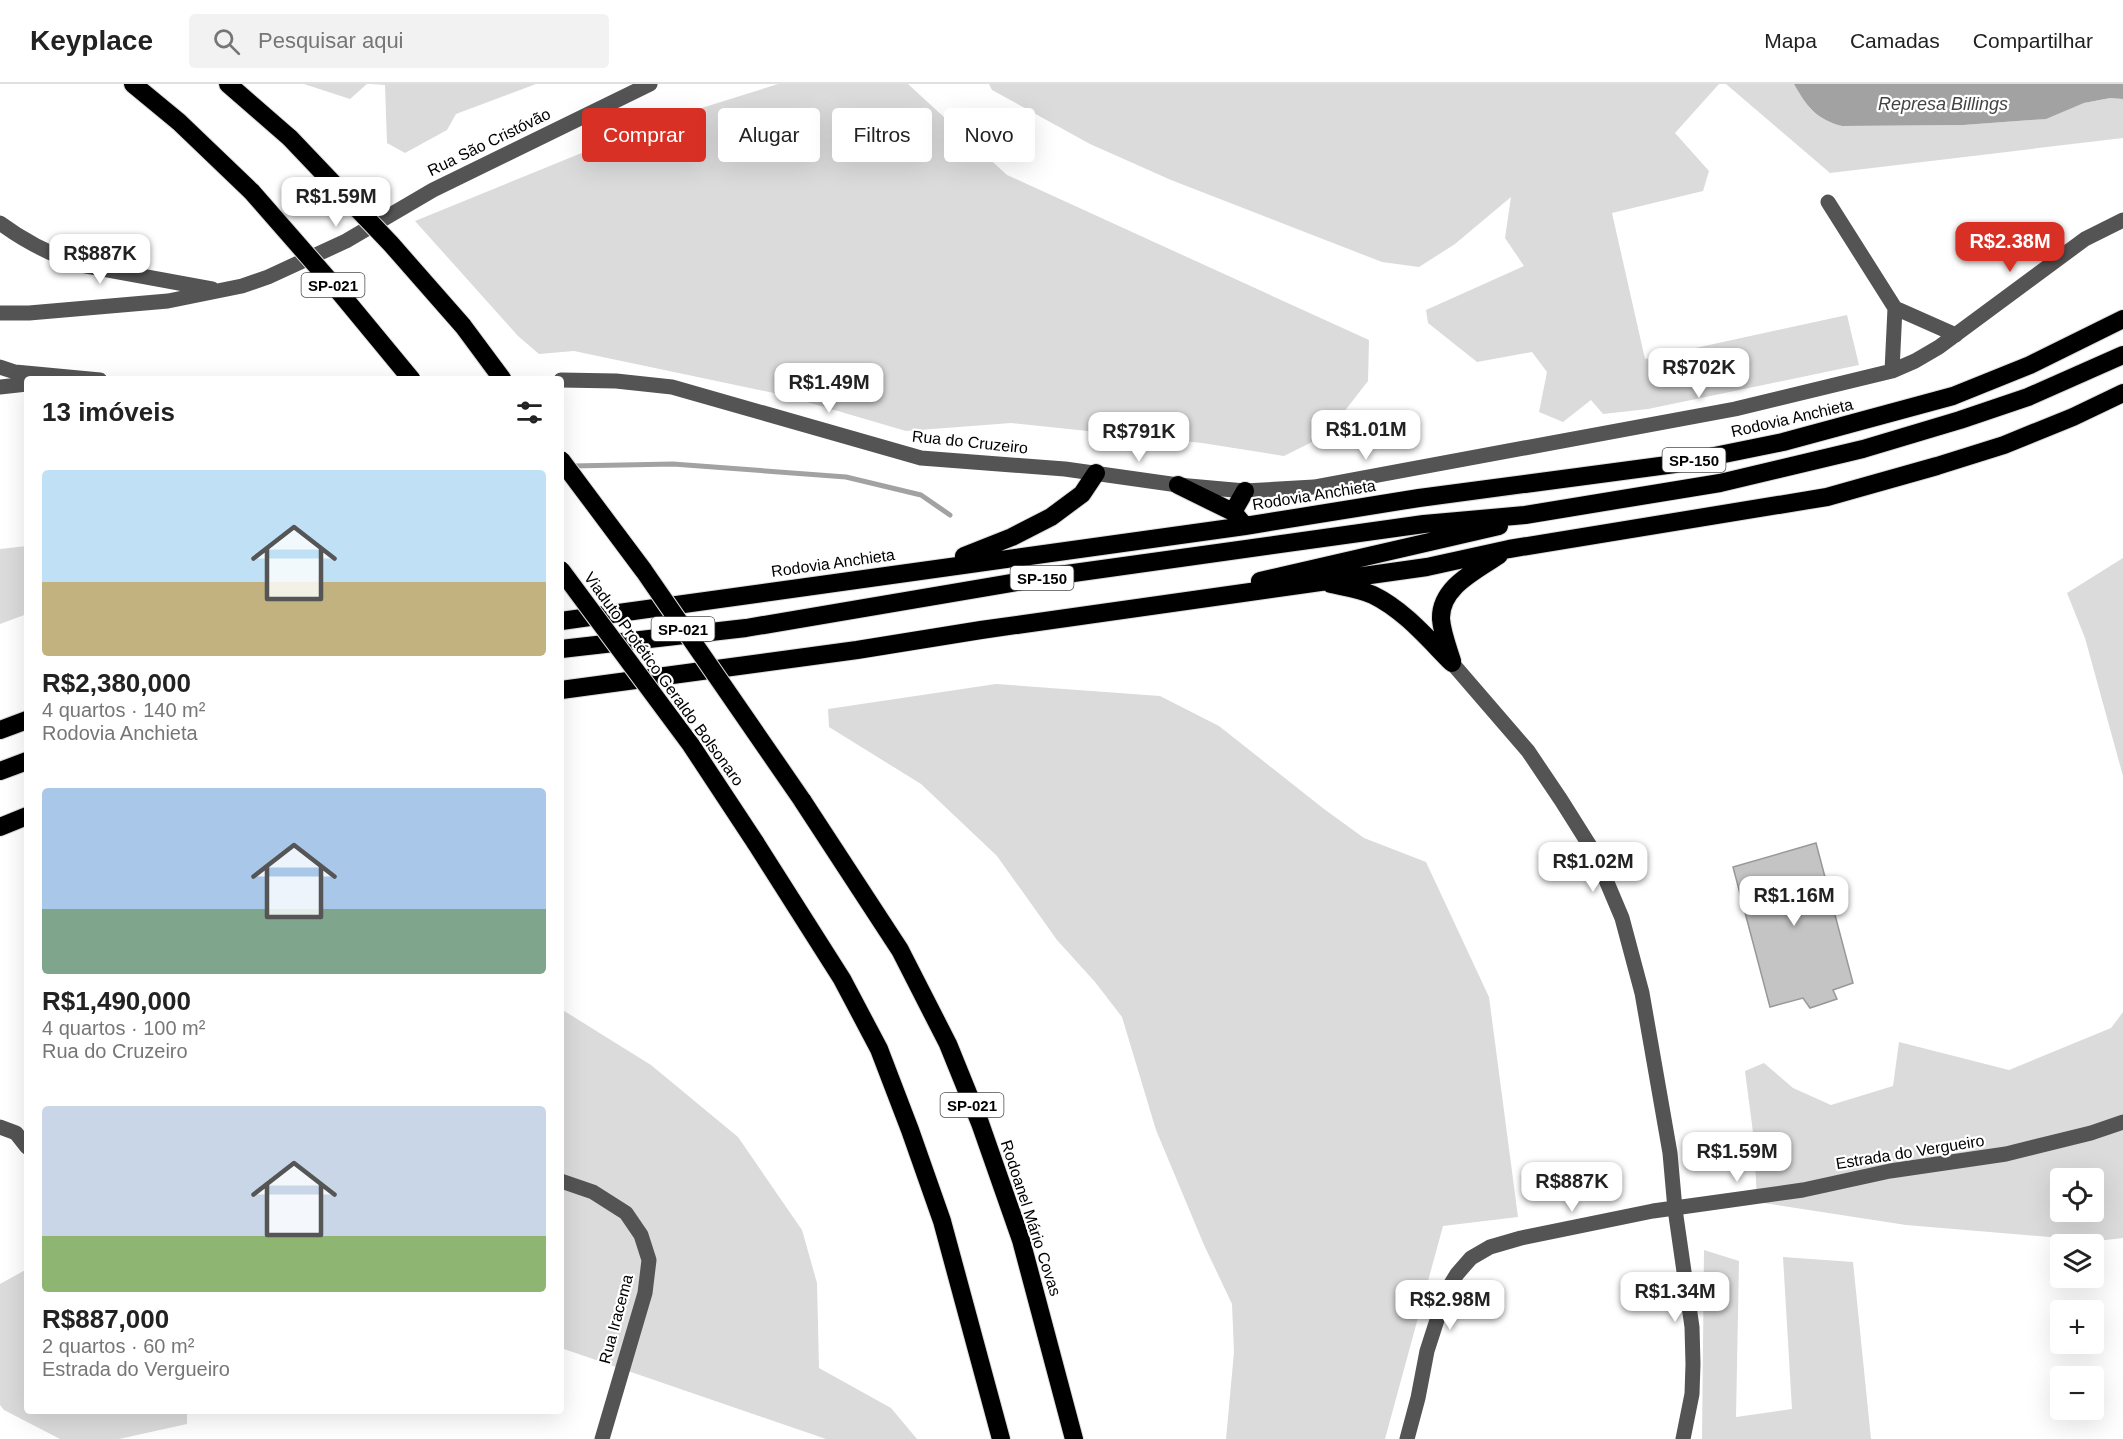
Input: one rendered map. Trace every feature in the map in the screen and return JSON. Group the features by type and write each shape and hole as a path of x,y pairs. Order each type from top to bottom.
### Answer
{"highway":[{"name":"SP-021","path":"133,84 179,122 252,192 409,376"},
{"path":"228,84 290,138 391,244 464,326 499,376"},
{"name":"Rodovia Anchieta","path":"564,621 1245,526 1419,498 1675,464 1783,442 1953,396 2030,364 2123,319"},
{"name":"SP-150","path":"564,649 746,628 1052,576 1424,524 1525,515 1720,483 1863,449 1960,420 2028,397 2123,355"},
{"path":"564,690 857,650 981,630 1427,567 1509,549 1827,497 1992,448 2073,417 2123,393"},
{"path":"2073,417 2123,409"},
{"name":"Rodoanel Mário Covas","path":"564,464 644,571 802,800 900,950 948,1044 980,1123 1021,1240 1074,1439"},
{"path":"917,571 980,551 1051,518 1082,494 1096,473"},
{"path":"1178,485 1233,512 1245,526"},
{"path":"1233,512 1245,491"},
{"path":"1223,596 1240,587 1286,574 1490,530 1525,515"},
{"path":"1452,663 1441,617 1446,598 1454,587 1509,549"},
{"name":"Viaduto Protético Geraldo Bolsonaro","path":"564,574 691,745 842,979 879,1049 942,1221 1001,1439"},
{"path":"1318,582 1351,588 1372,595 1386,603 1410,622 1452,663"},
{"path":"0,730 24,721"},
{"path":"0,771 24,762"},
{"path":"0,827 24,817"}],"street":[{"name":"Rua São Cristóvão","path":"0,313 29,313 168,301 222,291 268,277 346,241 433,190 650,84"},
{"path":"1828,202 1895,308 1956,335"},
{"name":"Rua do Cruzeiro","path":"564,380 616,381 672,387 921,458 1096,473 1178,485 1245,491 1314,487 1735,409 1892,370 1915,361 1956,335 2085,239 2123,220"},
{"path":"0,223 61,258 81,265 222,291"},
{"path":"1892,370 1895,308"},
{"path":"0,367 15,372 53,376"},
{"path":"0,387 24,384"},
{"path":"1452,663 1528,751 1561,800 1594,854 1622,918 1642,993 1670,1153 1675,1209 1692,1327 1692,1394 1683,1439"},
{"name":"Estrada do Vergueiro","path":"1407,1439 1427,1351 1446,1292 1457,1274 1471,1258 1490,1247 1653,1211 1803,1190 1890,1172 2006,1154 2091,1133 2123,1122"},
{"path":"0,1126 16,1133 24,1143"},
{"name":"Rua Iracema","path":"564,1182 593,1192 627,1213 641,1235 649,1260 645,1293 602,1439"}],"shaded area":[{"path":"304,84 367,84 350,99"},
{"path":"370,84 536,84 456,114 447,130 405,153 387,143 385,85"},
{"path":"778,84 908,84 944,117 944,162 993,162 1007,175 1369,340 1368,381 1326,435 1284,456 1202,443 1011,423 906,431 783,395 574,351 539,354 518,336 415,221 582,153 582,162 706,162 706,108 701,108"},
{"path":"989,84 1719,84 1675,133 1709,171 1703,191 1612,213 1645,359 1847,315 1859,365 1648,409 1603,414 1591,400 1563,422 1539,412 1547,372 1532,352 1477,362 1428,323 1426,310 1524,266 1505,238 1511,197 1455,244 1419,267 1382,262 1171,180 1090,144 1035,114 1035,108 1025,108 992,90"},
{"path":"1726,84 1794,84 1818,116 1842,126 1963,125 2045,119 2084,103 2110,98 2123,99 2123,138 1830,173"},
{"path":"24,546 24,615 0,624 0,549"},
{"path":"2123,558 2123,776 2085,638 2067,593"},
{"path":"996,684 1160,696 1219,726 1364,838 1426,862 1489,997 1518,1217 1443,1226 1385,1439 1226,1439 1234,1352 1232,1304 1204,1245 1156,1130 1122,1017 1095,982 1057,940 997,856 921,784 829,727 828,709"},
{"path":"564,1011 651,1065 738,1137 802,1230 817,1283 819,1368 891,1408 917,1439 826,1439 564,1349"},
{"path":"2123,1012 2123,1238 2104,1240 2104,1234 2050,1234 2050,1237 1906,1225 1757,1202 1754,1140 1745,1071 1764,1063 1793,1088 1831,1105 1893,1086 1899,1042 2009,1070 2111,1028"},
{"path":"1704,1250 1739,1261 1736,1417 1792,1409 1783,1257 1853,1262 1871,1439 1702,1439"},
{"path":"24,1271 24,1414 187,1414 187,1424 119,1439 60,1439 4,1410 0,1405 0,1284"}],"water":[{"name":"Represa Billings","path":"1794,84 2123,84 2123,99 2110,98 2084,103 2046,119 1963,125 1842,126 1825,120 1813,111"}],"building":[{"path":"1816,843 1853,983 1833,990 1837,999 1810,1008 1803,998 1770,1007 1733,867"}],"waterway":[{"path":"572,466 673,464 846,477 921,495 950,515"}]}
